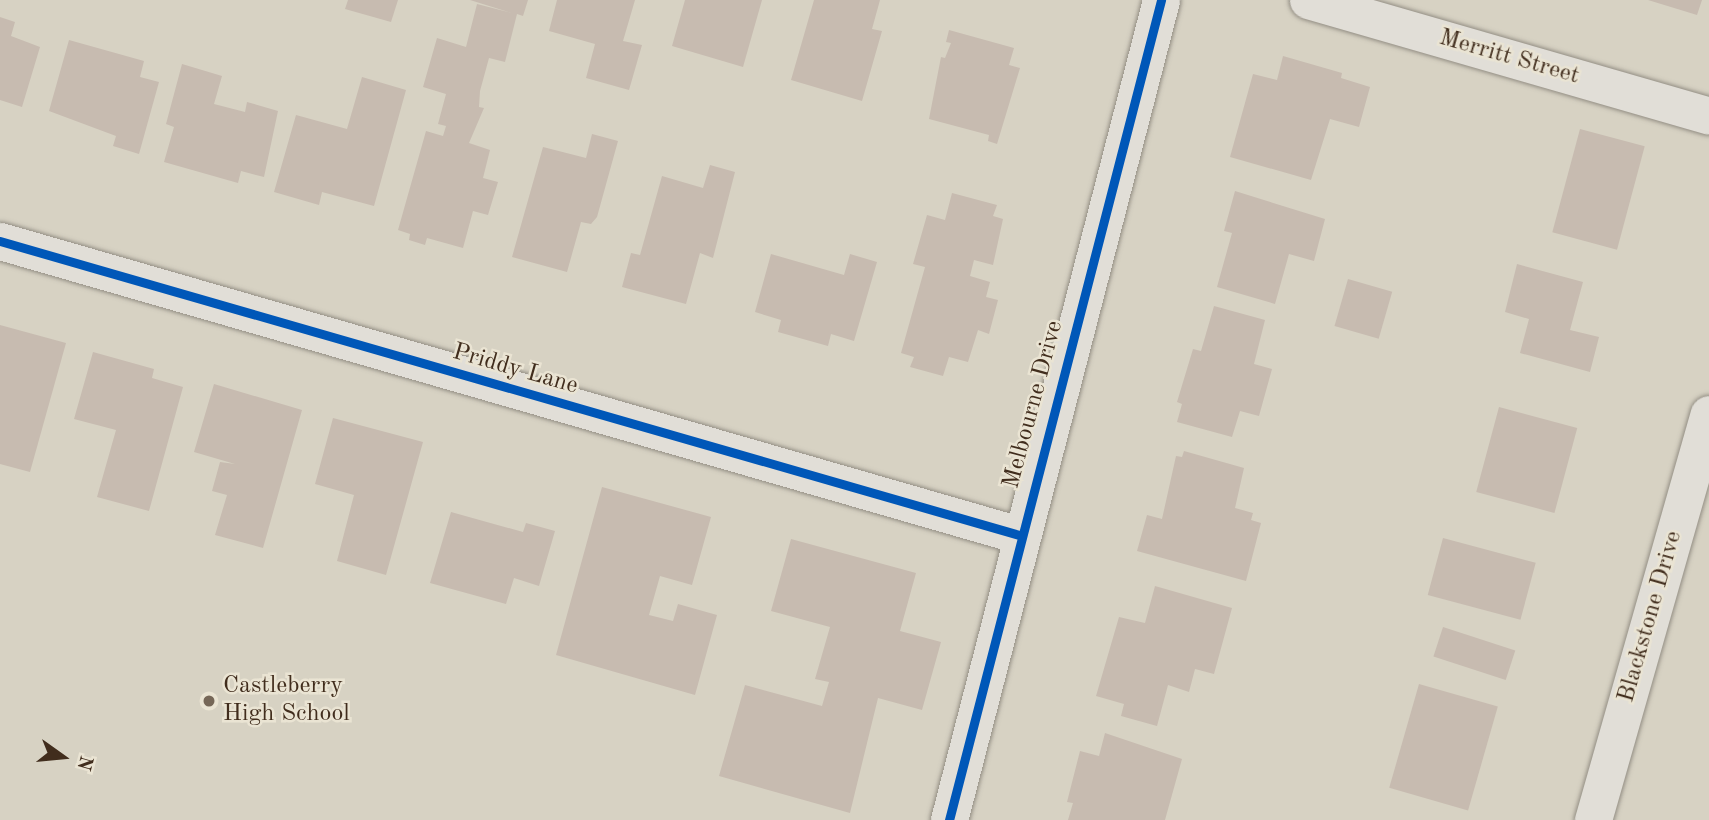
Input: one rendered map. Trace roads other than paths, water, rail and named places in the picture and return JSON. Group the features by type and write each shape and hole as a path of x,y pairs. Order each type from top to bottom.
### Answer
{"street":[{"name":"Melbourne Drive","path":"948,820 1161,0"},
{"name":"Merritt Street","path":"1308,0 1709,116"},
{"name":"Priddy Lane","path":"0,241 1020,535"},
{"name":"Blackstone Drive","path":"1593,820 1709,414"}],"place":[{"name":"Castleberry High School","path":"209,701"}]}
